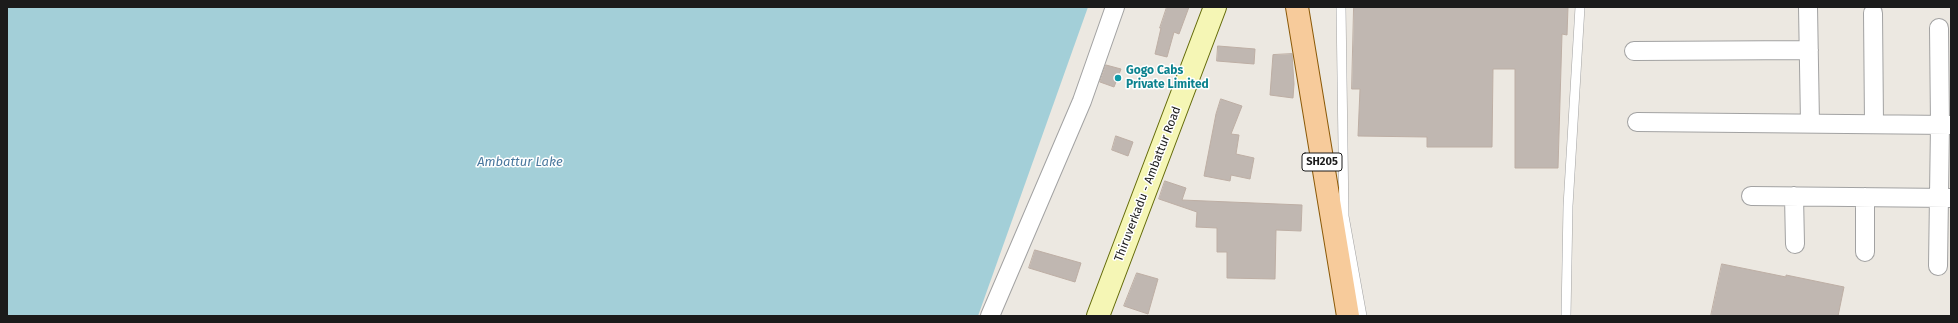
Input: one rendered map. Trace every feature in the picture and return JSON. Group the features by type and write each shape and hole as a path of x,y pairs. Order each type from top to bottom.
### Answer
{"main road":[{"name":"Thiruverkadu - Ambattur Road","path":"1098,316 1215,7"},
{"name":"SH205","path":"1297,7 1348,316"}],"street":[{"path":"990,316 1082,101 1115,7"},
{"path":"1808,7 1810,123"},
{"path":"1873,13 1874,124"},
{"path":"1938,266 1945,198 1946,125 1939,28"},
{"path":"1634,51 1809,50"},
{"path":"1637,122 1946,125"},
{"path":"1751,196 1945,198"},
{"path":"1794,196 1795,244"},
{"path":"1865,197 1865,252"}],"lane":[{"path":"1341,7 1344,216 1362,316"},
{"path":"1566,316 1568,206 1580,7"}],"water":[{"name":"Ambattur Lake","path":"7,7 1088,7 978,316 7,316"}],"building":[{"path":"1167,7 1189,7 1179,34 1174,32 1167,57 1155,54 1160,28"},
{"path":"1354,7 1568,7 1567,35 1562,34 1558,168 1515,168 1515,69 1493,69 1492,147 1427,147 1427,137 1358,136 1360,89 1352,89"},
{"path":"1218,46 1255,49 1254,64 1217,61"},
{"path":"1292,54 1294,84 1293,98 1270,95 1273,55"},
{"path":"1106,65 1121,69 1114,87 1100,82"},
{"path":"1221,99 1242,106 1231,134 1239,135 1236,154 1254,158 1250,179 1231,175 1230,181 1204,176 1216,114"},
{"path":"1116,136 1133,142 1128,156 1112,150"},
{"path":"1165,181 1186,188 1182,200 1302,205 1301,231 1276,230 1275,279 1227,278 1227,252 1217,252 1217,228 1196,227 1197,212 1159,199"},
{"path":"1035,250 1081,263 1075,282 1029,268"},
{"path":"1722,264 1844,287 1838,316 1711,316"},
{"path":"1137,273 1158,279 1148,314 1124,306"}],"place":[{"name":"Gogo Cabs Private Limited","path":"1118,78"}]}
